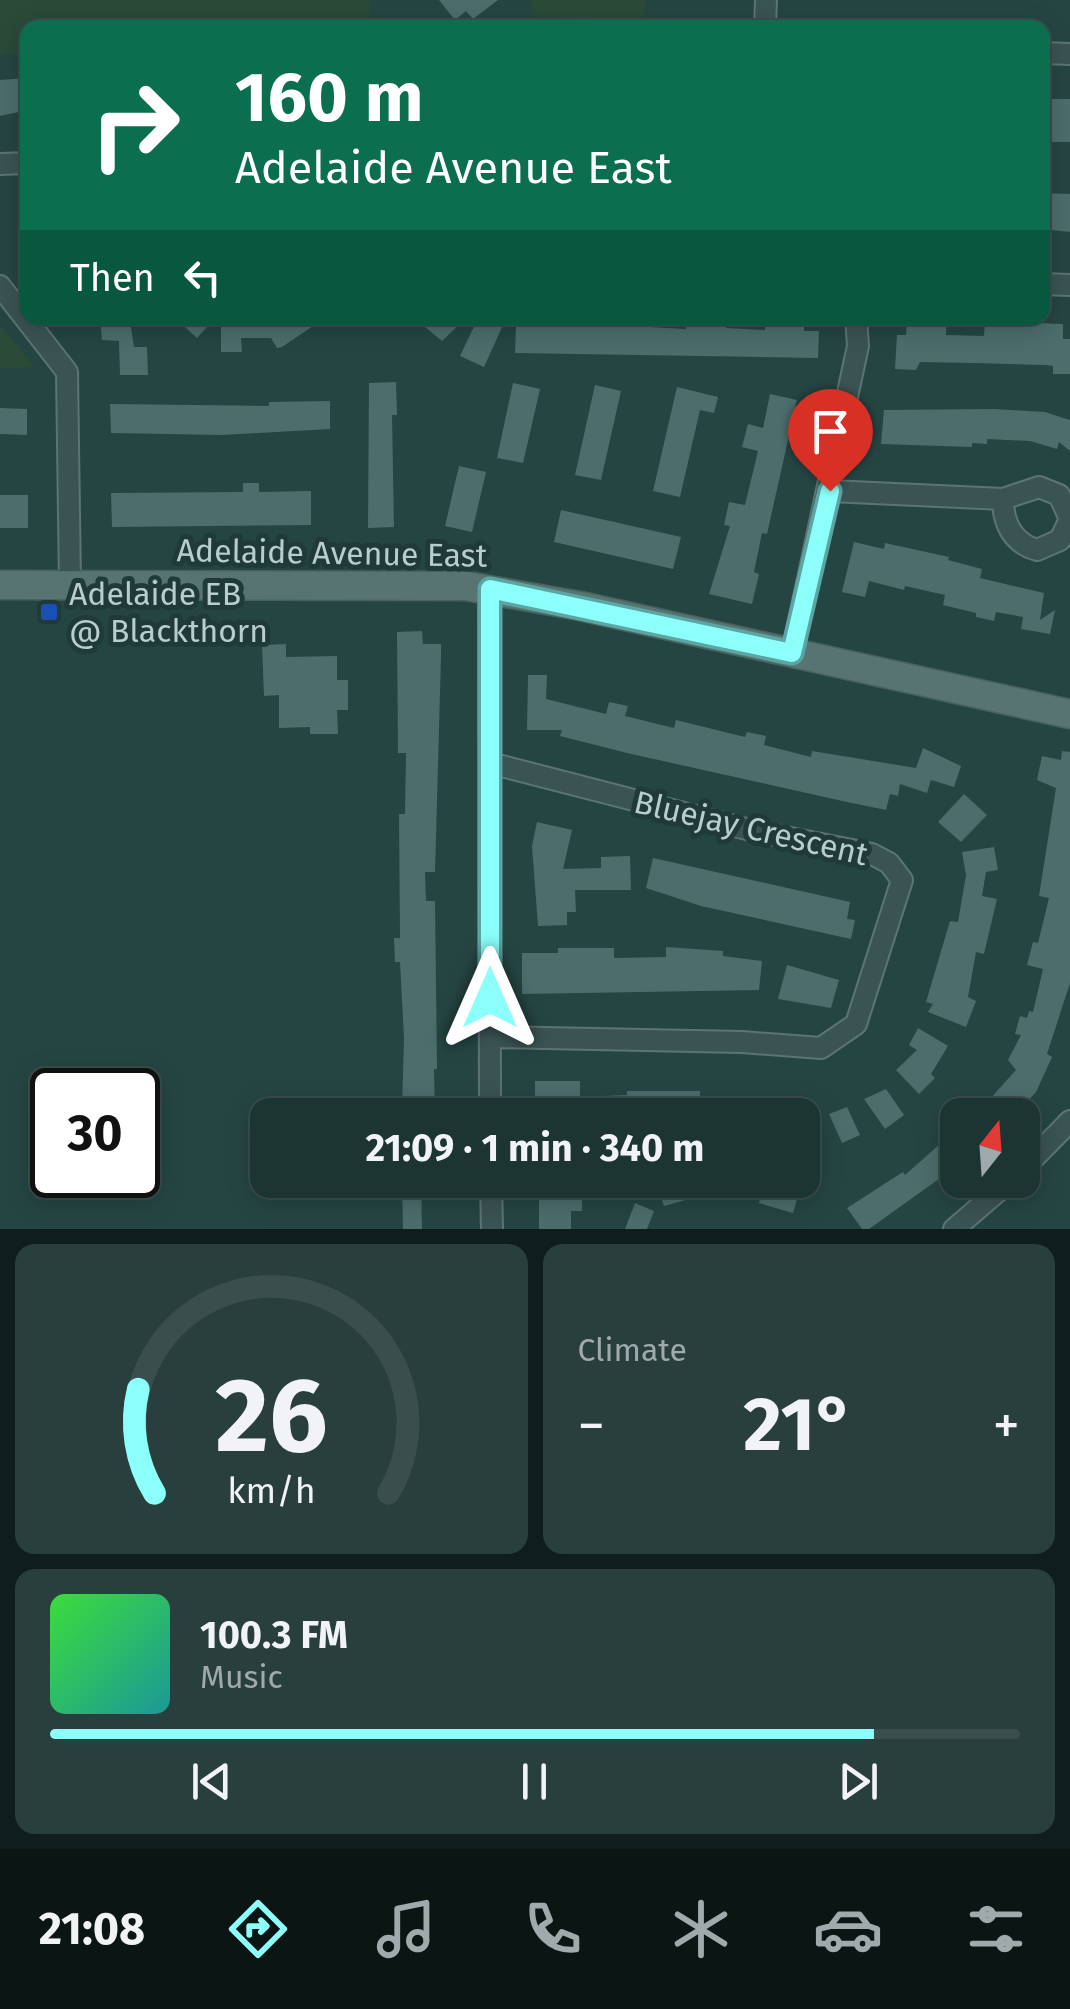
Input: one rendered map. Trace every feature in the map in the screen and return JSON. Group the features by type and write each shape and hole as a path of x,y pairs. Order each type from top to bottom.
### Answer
{"main road":[{"name":"Adelaide Avenue East","path":"0,585 404,582 490,589 1070,714"}],"street":[{"path":"0,286 20,312"},
{"path":"30,325 67,372 70,585"},
{"path":"792,653 830,491 858,346 856,325"},
{"path":"830,491 1002,499"},
{"path":"490,589 490,1098"},
{"name":"Bluejay Crescent","path":"490,763 754,831 872,854 889,863 902,880 856,1024 821,1048 490,1037"},
{"path":"1040,1152 1070,1121"},
{"path":"491,1198 492,1229"},
{"path":"954,1229 990,1198"}],"green space":[{"path":"0,0 370,0 369,20 20,20 20,54 0,55"},
{"path":"531,0 646,0 644,18 533,17"},
{"path":"0,325 35,367 0,369"}],"building":[{"path":"439,0 498,0 473,19 466,11 455,20"},
{"path":"20,79 20,112 0,116 0,80"},
{"path":"1050,99 1070,99 1070,142 1050,142"},
{"path":"1050,193 1070,194 1070,232 1050,230"},
{"path":"1063,324 1063,339 1070,339 1070,374 1053,374 1053,366 1046,365 920,362 916,370 895,369 897,335 906,335 907,325 946,325 946,335 984,336 985,325"},
{"path":"101,325 131,325 134,347 147,347 148,375 120,375 119,341 102,340"},
{"path":"183,325 209,325 197,338"},
{"path":"221,325 315,325 282,347 277,348 271,338 241,338 242,352 221,352"},
{"path":"423,325 459,325 442,341"},
{"path":"475,325 503,325 484,367 460,356"},
{"path":"516,325 649,325 686,329 686,325 726,325 726,328 765,330 765,325 804,325 804,331 819,331 818,358 515,353"},
{"path":"396,382 397,415 392,415 394,527 368,528 369,383"},
{"path":"513,383 540,389 523,463 497,458"},
{"path":"595,385 621,391 601,480 575,475"},
{"path":"677,387 718,397 714,413 700,410 680,497 653,491"},
{"path":"770,394 797,400 767,534 762,533 752,604 709,594 730,526 724,525 729,502 745,505 758,451 742,447 748,424 763,428"},
{"path":"330,401 330,429 222,435 111,433 110,404 269,406 269,402"},
{"path":"0,408 27,409 27,435 0,434"},
{"path":"884,410 1045,412 1070,420 1070,451 1059,442 1057,449 1030,441 987,439 987,444 972,443 972,447 881,444"},
{"path":"459,466 486,472 472,532 445,526"},
{"path":"243,483 259,483 259,492 311,491 311,525 112,527 111,493 243,492"},
{"path":"0,495 28,495 28,528 0,528"},
{"path":"561,510 681,537 673,569 554,542"},
{"path":"854,542 884,549 885,543 949,557 948,560 982,569 980,578 1044,593 1040,620 1055,610 1050,634 1021,629 1023,617 996,612 994,621 976,617 976,613 943,605 945,595 905,586 904,590 869,581 865,597 842,592"},
{"path":"422,631 423,644 441,644 435,872 425,872 426,901 435,901 435,1098 402,1098 404,1038 400,962 395,962 394,938 400,938 399,814 405,814 406,753 398,753 397,632"},
{"path":"286,644 286,657 337,656 337,680 348,680 348,710 337,710 338,734 310,734 310,727 279,728 279,695 264,696 262,645"},
{"path":"528,675 547,675 546,699 606,714 609,702 628,706 625,716 674,728 676,720 745,737 747,732 766,736 764,745 811,757 812,751 916,768 923,748 961,766 954,787 931,780 927,793 900,784 898,796 890,794 886,810 847,802 627,753 560,736 562,730 527,730"},
{"path":"1062,751 1070,752 1070,983 1047,1054 1052,1057 1036,1092 1031,1098 991,1098 1016,1070 1008,1060 1021,1035 1015,1034 1020,1016 1027,1018 1029,1011 1033,1012 1043,969 1027,965 1033,942 1038,943 1049,898 1039,896 1056,788 1037,780 1042,756 1061,760"},
{"path":"964,794 987,815 961,842 938,822"},
{"path":"537,822 572,830 563,869 601,868 601,857 630,856 631,890 575,890 576,912 567,912 567,925 538,926 532,846"},
{"path":"994,847 998,870 986,872 982,896 997,899 984,954 976,952 968,997 976,1001 966,1027 928,1012 933,1004 926,1002 950,921 958,922 966,875 962,852"},
{"path":"653,858 850,902 847,919 855,920 851,939 701,906 646,888"},
{"path":"666,947 723,951 723,956 762,961 759,990 522,994 522,953 558,953 558,948 614,948 614,958 666,957"},
{"path":"787,965 839,980 831,1008 778,999"},
{"path":"918,1028 948,1046 931,1074 935,1078 919,1094 896,1070 917,1050 909,1045"},
{"path":"535,1081 580,1081 580,1096 535,1098"},
{"path":"886,1089 904,1115 885,1129 864,1099"},
{"path":"627,1091 700,1091 700,1098 604,1098 627,1095"},
{"path":"847,1107 860,1135 842,1143 829,1114"},
{"path":"940,1144 940,1178 869,1229 862,1229 847,1208 903,1172 905,1175"},
{"path":"402,1198 421,1198 422,1229 403,1229"},
{"path":"539,1198 582,1198 582,1211 571,1211 571,1229 539,1229"},
{"path":"662,1198 693,1198 664,1206"},
{"path":"740,1198 797,1198 793,1213 759,1203 760,1199"},
{"path":"635,1203 654,1211 647,1229 625,1229"}],"place":[{"name":"Adelaide EB @ Blackthorn","path":"49,612"}],"route":[{"path":"490,998 490,589 792,653 830,491"}]}
